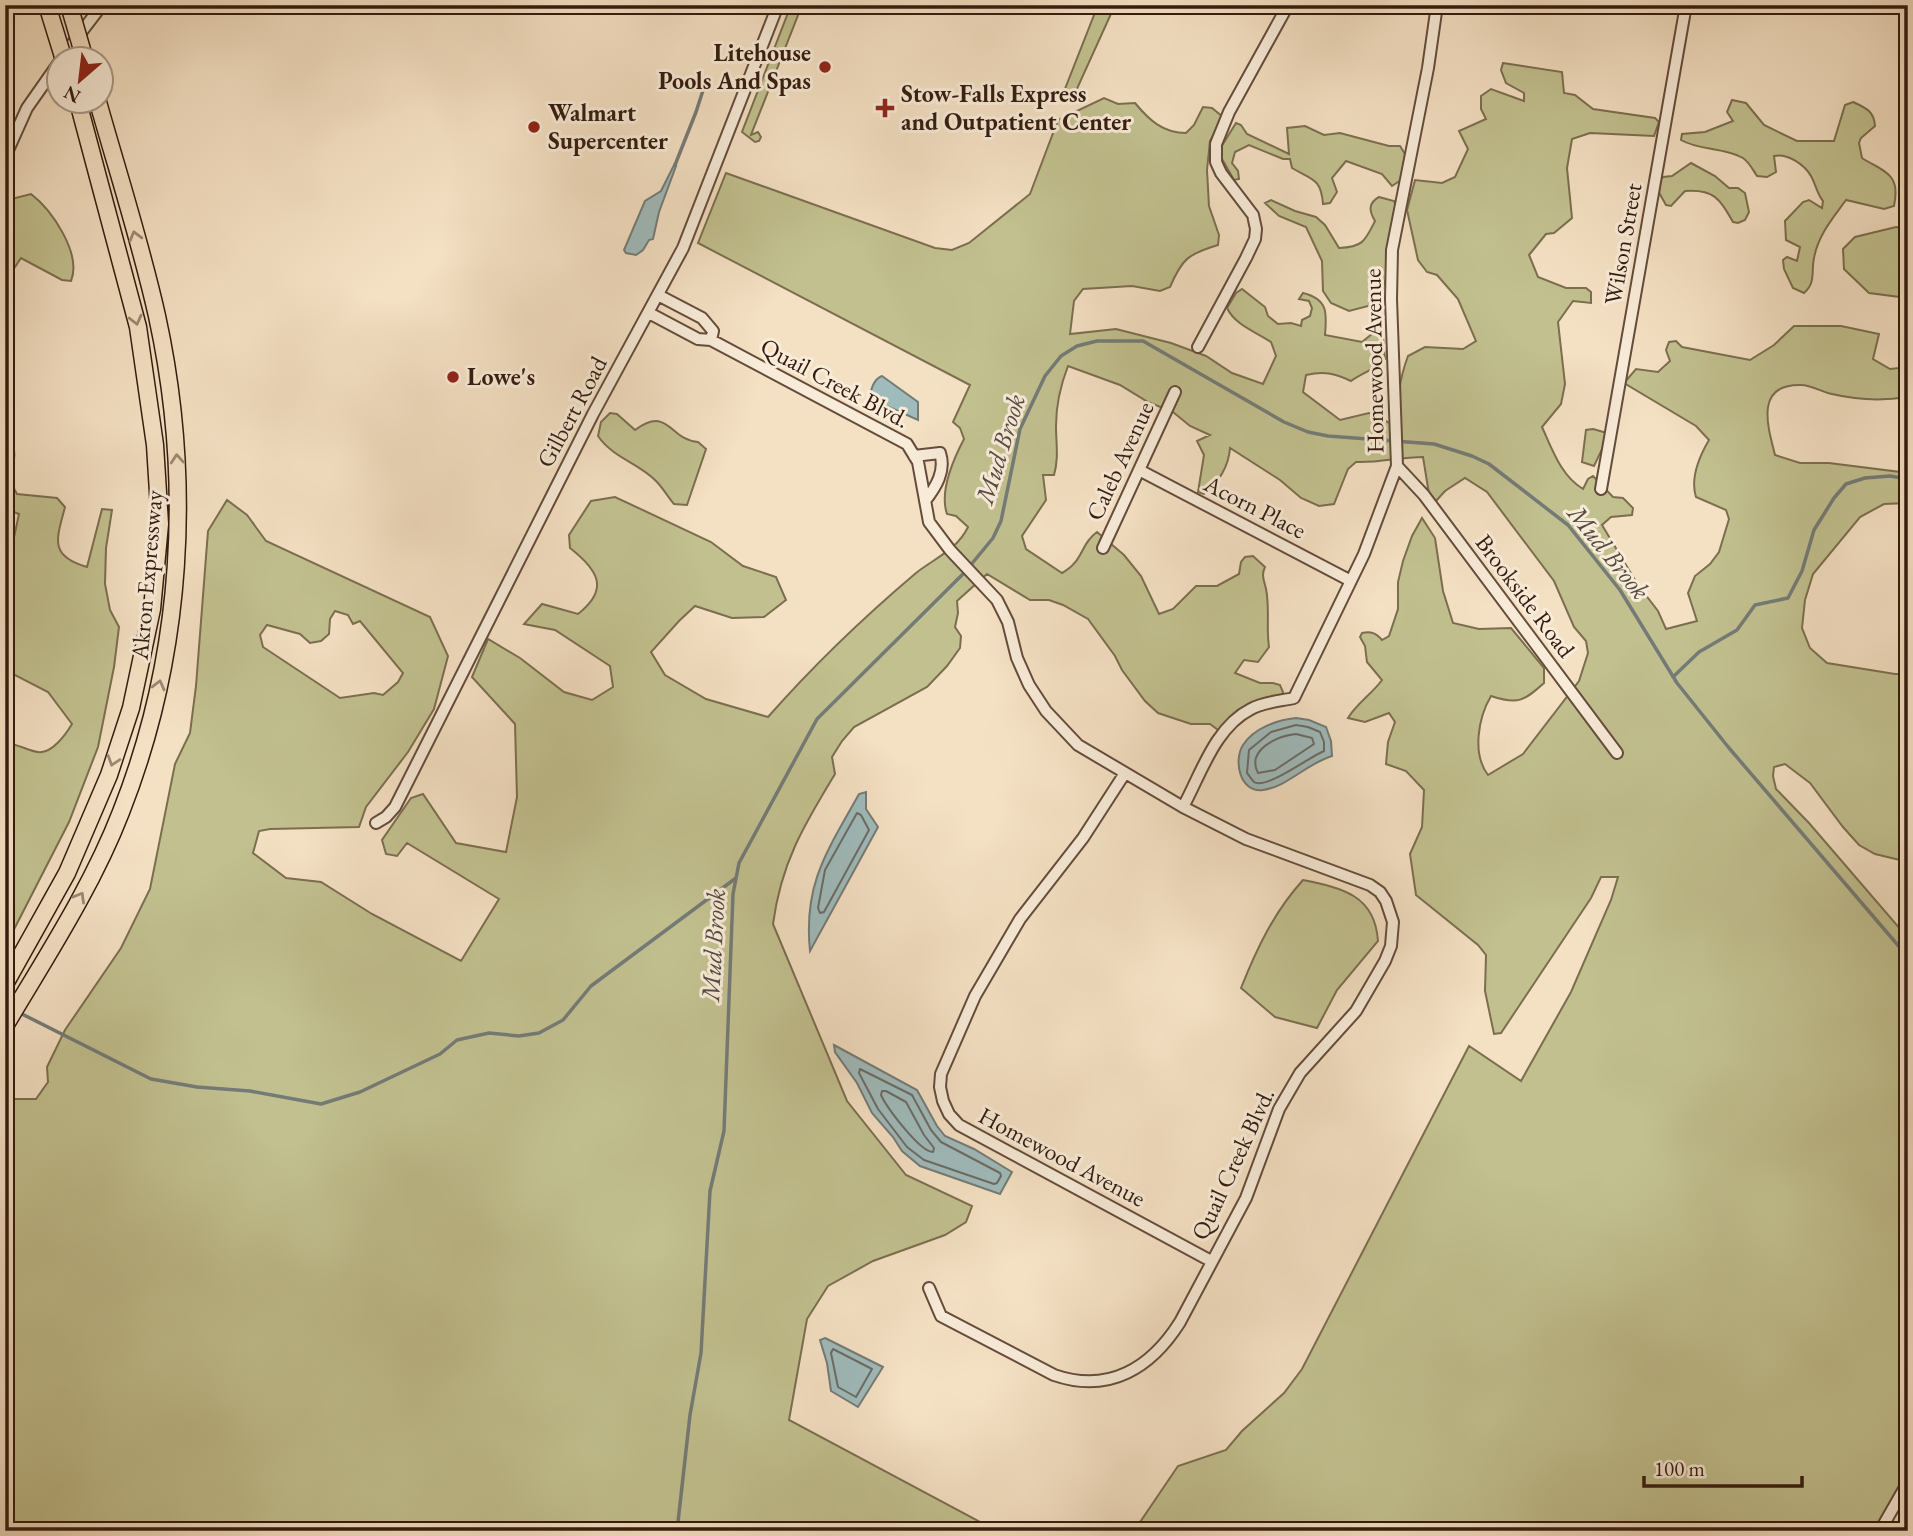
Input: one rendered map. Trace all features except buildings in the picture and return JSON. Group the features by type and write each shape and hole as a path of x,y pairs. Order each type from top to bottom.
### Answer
{"highway":[{"path":"47,5 57,46"},
{"path":"69,5 81,46"},
{"name":"Akron Expressway","path":"5,984 67,873 91,821 131,708 152,609 160,524 153,431 138,327 81,116"},
{"name":"Akron Expressway","path":"5,1026 95,870 121,812 143,748 161,678 171,617 178,542 178,461 169,384 157,316 102,116"}],"street":[{"path":"71,46 102,5"},
{"name":"Gilbert Road","path":"376,823 395,807 589,423 683,248 778,5"},
{"path":"1198,346 1255,239 1256,229 1250,211 1221,173 1216,162 1216,144 1229,112 1287,5"},
{"name":"Homewood Avenue","path":"1183,807 1222,733 1234,720 1253,707 1294,698 1352,581 1384,504 1397,462 1391,299 1392,250 1428,68 1437,5"},
{"name":"Wilson Street","path":"1601,489 1686,5"},
{"path":"5,157 27,108 46,81"},
{"path":"658,295 706,321 713,331 711,340"},
{"name":"Quail Creek Blvd.","path":"649,313 698,339 711,340 907,444 918,462 929,522 944,543 997,600 1008,622 1017,658 1029,685 1046,711 1078,745 1183,807 1246,839 1370,885 1380,892 1386,901 1393,922 1391,946 1385,961 1356,1011 1300,1073 1279,1109 1246,1198 1180,1322 1158,1352 1133,1371 1101,1380 1068,1380 941,1316 929,1288"},
{"name":"Caleb Avenue","path":"1103,548 1175,392"},
{"path":"914,456 940,453 942,458 940,477 925,501"},
{"name":"Brookside Road","path":"1397,462 1617,753"},
{"name":"Acorn Place","path":"1139,470 1352,581"},
{"name":"Homewood Avenue","path":"1125,773 1083,838 1020,919 993,962 948,1056 941,1074 940,1087 949,1114 959,1125 1211,1261"},
{"path":"1880,1531 1908,1482"}],"shaded area":[{"path":"791,5 802,5 751,135 758,132 761,137 755,142 742,132"},
{"path":"1098,5 1115,5 1076,91 1061,99"},
{"path":"1503,63 1562,72 1564,93 1575,95 1593,109 1655,118 1659,122 1654,136 1590,133 1572,139 1567,168 1572,218 1554,233 1546,234 1529,255 1538,277 1566,288 1586,288 1591,292 1591,303 1573,301 1558,322 1565,384 1561,404 1542,427 1558,461 1575,484 1583,489 1588,479 1593,476 1613,497 1623,498 1633,508 1632,515 1611,517 1602,525 1638,585 1658,611 1666,629 1697,621 1688,593 1695,576 1710,564 1719,552 1729,519 1726,510 1696,497 1694,490 1696,468 1709,440 1696,426 1624,383 1636,369 1658,372 1670,361 1666,350 1669,342 1676,341 1682,347 1750,360 1774,345 1794,326 1841,326 1879,334 1873,359 1890,369 1908,367 1908,397 1860,399 1801,385 1786,387 1776,392 1770,399 1768,409 1775,455 1800,463 1829,463 1908,473 1908,503 1884,504 1860,517 1813,574 1805,600 1802,628 1810,648 1827,663 1908,674 1908,862 1875,854 1859,845 1810,783 1785,764 1774,767 1773,776 1776,789 1809,823 1908,938 1908,1482 1880,1531 1134,1531 1178,1466 1226,1450 1242,1431 1284,1393 1302,1369 1469,1046 1521,1081 1571,992 1611,900 1618,877 1601,877 1591,898 1501,1033 1494,1034 1485,991 1486,955 1478,945 1416,895 1410,854 1422,827 1424,790 1406,771 1386,764 1388,742 1395,722 1389,713 1365,722 1348,718 1382,680 1367,662 1365,646 1360,637 1362,633 1368,632 1382,640 1389,636 1398,609 1398,582 1403,561 1422,518 1435,538 1443,591 1453,623 1479,629 1511,628 1544,668 1544,683 1526,697 1514,701 1491,696 1480,725 1478,747 1488,775 1523,754 1579,681 1588,653 1586,641 1574,627 1554,581 1487,492 1465,478 1445,491 1436,501 1429,494 1423,457 1356,462 1348,469 1334,504 1319,506 1301,498 1280,480 1230,448 1228,461 1219,479 1204,494 1198,492 1204,455 1197,441 1210,435 1190,426 1173,412 1148,402 1120,385 1068,366 1057,411 1056,469 1054,475 1043,475 1046,500 1022,536 1026,549 1062,573 1074,563 1097,532 1124,555 1141,576 1159,614 1173,609 1196,586 1217,586 1239,574 1241,562 1245,557 1253,556 1265,567 1263,575 1267,596 1269,647 1258,662 1244,660 1235,673 1260,683 1280,685 1283,692 1281,701 1253,707 1222,733 1210,724 1191,724 1158,713 1145,701 1088,619 1049,600 1030,600 987,574 957,601 955,627 961,636 960,648 947,666 927,687 854,727 832,757 835,774 795,845 782,882 773,924 847,1101 906,1175 972,1206 966,1222 945,1235 873,1261 828,1286 807,1319 789,1420 997,1531 5,1531 5,1106 14,1099 36,1099 48,1082 47,1067 65,1030 121,948 150,889 175,764 190,733 208,531 227,500 247,515 266,541 430,617 448,656 434,709 408,752 366,807 359,827 259,831 253,853 286,878 321,882 372,914 461,961 499,899 407,843 397,856 386,854 382,840 411,798 423,794 456,843 506,852 517,797 515,724 472,677 488,639 520,658 564,692 592,700 613,687 610,666 555,630 524,624 542,604 578,614 594,596 597,588 593,572 570,548 569,535 591,501 615,497 711,542 743,566 776,577 786,600 764,617 732,618 695,606 651,652 665,675 706,699 768,717 858,624 916,573 952,548 968,527 956,516 947,514 945,496 952,466 964,439 960,428 953,422 970,385 698,243 726,173 935,248 952,250 969,243 1030,194 1058,120 1104,98 1118,104 1135,103 1157,124 1170,131 1186,133 1194,125 1203,107 1212,108 1223,117 1210,141 1207,170 1209,206 1219,235 1218,245 1187,259 1170,287 1160,291 1132,286 1083,289 1074,301 1070,334 1116,329 1171,343 1206,356 1232,373 1263,384 1276,356 1271,342 1240,324 1227,308 1236,293 1242,289 1265,307 1268,316 1278,324 1291,323 1301,326 1302,320 1310,316 1312,308 1309,301 1299,299 1303,293 1317,299 1324,308 1325,335 1362,342 1382,326 1385,359 1351,381 1329,374 1306,375 1303,392 1340,420 1369,413 1396,426 1399,391 1408,356 1425,347 1463,349 1476,341 1458,299 1437,275 1427,272 1418,260 1407,210 1415,180 1442,183 1455,177 1468,149 1459,131 1486,119 1481,109 1481,96 1491,89 1524,101 1524,93 1506,83 1501,70","holes":["335,611 348,615 353,624 360,621 403,673 398,682 383,695 374,693 340,698 263,647 260,635 267,625 300,634 310,643 321,641 329,634 330,619"]},
{"path":"1732,100 1746,103 1764,125 1797,141 1834,141 1845,105 1853,102 1865,108 1873,117 1875,126 1859,143 1862,158 1884,171 1893,180 1896,195 1894,206 1884,209 1846,200 1819,242 1812,281 1804,293 1793,288 1783,260 1787,257 1797,261 1800,247 1786,240 1785,221 1803,202 1809,200 1822,208 1823,201 1808,172 1795,160 1774,156 1776,172 1767,177 1757,176 1743,158 1681,140 1682,134 1705,132 1733,121 1727,112"},
{"path":"1236,123 1241,125 1247,134 1289,154 1287,128 1305,126 1324,135 1340,133 1389,146 1400,146 1405,154 1401,180 1392,186 1382,174 1346,161 1332,178 1337,192 1330,203 1323,204 1318,184 1292,168 1290,159 1283,159 1249,145 1235,152 1232,163 1238,171 1239,179 1234,180 1218,152"},
{"path":"1691,163 1715,176 1729,188 1738,188 1745,193 1749,212 1745,220 1733,222 1715,197 1703,192 1685,191 1671,206 1666,205 1657,189 1658,182"},
{"path":"31,194 56,221 69,246 73,270 71,281 62,280 21,258 5,282 5,213 11,199"},
{"path":"1379,197 1394,201 1398,209 1386,279 1376,304 1349,311 1331,303 1323,291 1322,261 1306,227 1279,216 1265,203 1271,200 1316,217 1325,225 1339,248 1353,246 1366,238 1375,221 1371,205"},
{"path":"1896,227 1908,230 1908,298 1869,293 1844,269 1843,249 1855,237"},
{"path":"610,413 617,414 635,430 646,423 662,422 706,449 687,505 674,504 659,484 642,469 604,444 598,436 601,422"},
{"path":"1586,430 1607,433 1594,466 1582,462"},
{"path":"5,434 14,449 11,480 17,494 57,498 65,507 58,544 66,557 87,567 102,509 112,510 106,548 105,584 110,610 119,627 98,747 69,822 5,947 5,743 43,752 58,742 72,724 48,692 5,670 5,540 13,542 19,514 5,509"},
{"path":"1303,880 1331,886 1354,896 1370,913 1376,925 1378,941 1337,990 1317,1028 1275,1017 1241,988 1267,931"}],"water":[{"path":"674,165 676,166 659,212 653,239 636,255 626,253 624,250 645,201 661,191"},
{"path":"882,376 918,402 918,420 871,399 873,386"},
{"path":"1296,718 1326,727 1332,756 1272,788 1255,790 1241,775 1239,759 1243,745 1253,734 1266,726"},
{"path":"866,792 866,809 878,827 810,951 810,906 820,868 859,794"},
{"path":"834,1045 917,1090 945,1136 974,1149 1012,1172 1000,1194 920,1166 902,1151 872,1113 857,1083 835,1052"},
{"path":"825,1338 883,1367 858,1407 831,1391 820,1340"}],"waterway":[{"path":"675,165 707,78"},
{"name":"Mud Brook","path":"677,1531 690,1415 701,1353 710,1191 724,1131 733,894 739,863 817,719 965,572 993,538 1001,521 1020,429 1045,376 1061,356 1077,346 1097,341 1143,341 1284,422 1308,432 1434,444 1489,464 1568,525 1620,590 1677,683 1729,748 1908,957"},
{"path":"1673,677 1699,652 1737,630 1755,605 1788,598 1802,571 1814,530 1846,484 1865,478 1890,476 1908,479"},
{"path":"20,1013 151,1079 197,1087 250,1091 321,1104 360,1092 440,1054 457,1040 489,1033 519,1036 539,1033 563,1020 591,986 736,878"}],"place":[{"name":"Litehouse Pools And Spas","path":"825,67"},
{"name":"Stow-Falls Express and Outpatient Center","path":"885,108"},
{"name":"Walmart Supercenter","path":"534,127"},
{"name":"Lowe's","path":"453,377"}]}
